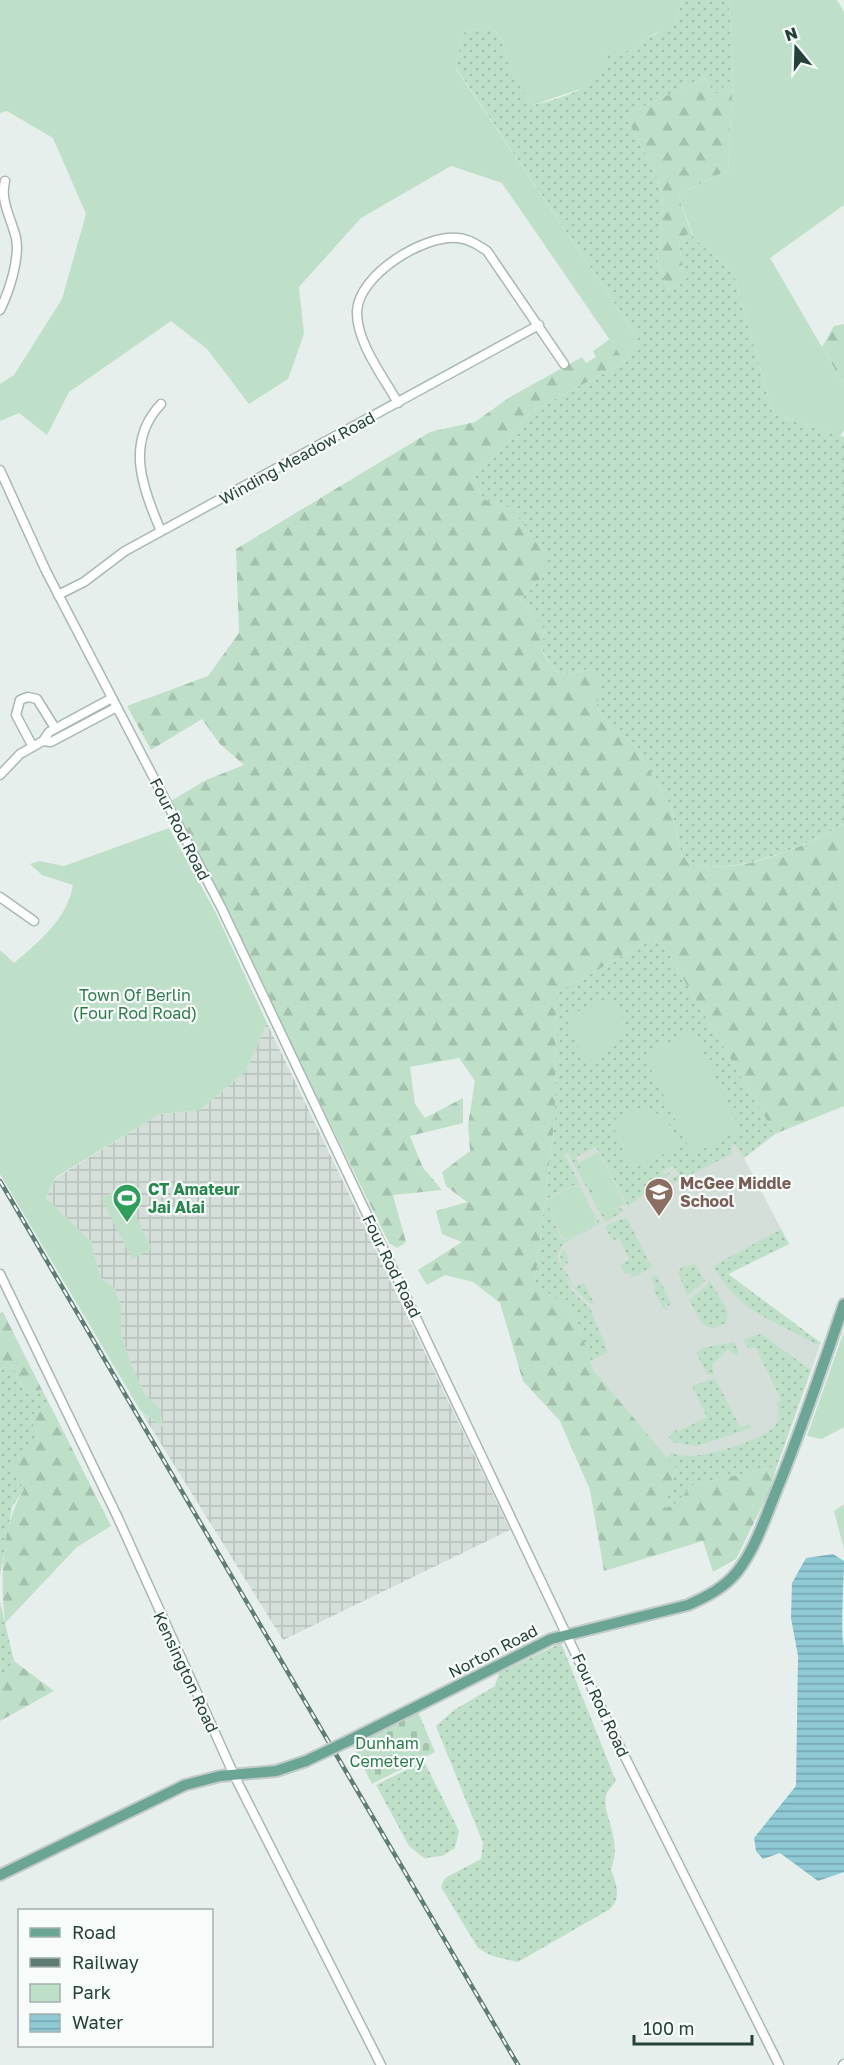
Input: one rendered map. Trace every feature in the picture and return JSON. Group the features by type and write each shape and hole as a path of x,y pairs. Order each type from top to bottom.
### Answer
{"main road":[{"name":"Norton Road","path":"0,1875 201,1779 276,1771 306,1761 567,1632 688,1605 705,1598 736,1573 752,1549 787,1466 844,1304"}],"street":[{"path":"0,310 17,253 17,241 2,193 5,180"},
{"path":"398,402 364,340 357,309 361,293 368,281 379,270 397,259 444,239 458,238 474,242 487,251 498,263 564,364"},
{"name":"Winding Meadow Road","path":"58,595 84,582 125,551 539,326"},
{"path":"161,531 141,478 140,458 143,433 149,416 162,404"},
{"name":"Four Rod Road","path":"0,470 58,595 221,907 616,1738 779,2065"},
{"path":"33,747 16,715 20,700 28,697 37,699 55,728"},
{"path":"0,775 6,766 43,741 55,728 112,699"},
{"path":"43,741 51,742 117,707"},
{"path":"0,897 34,921"},
{"name":"Kensington Road","path":"0,1274 118,1518 234,1775 381,2065"}],"shaded area":[{"name":"McGee Middle School","path":"658,936 775,1134 744,1158 789,1244 728,1274 821,1343 777,1466 693,1485 666,1459 594,1371 591,1361 535,1282 548,1190"},
{"path":"267,1023 510,1530 283,1640 140,1410 163,1427 160,1408 146,1396 134,1371 121,1335 121,1305 114,1287 101,1278 91,1241 46,1198 56,1178 160,1114 200,1110 246,1071"}],"green space":[{"path":"0,0 683,0 676,18 667,29 647,37 633,50 608,52 602,71 583,88 533,105 514,78 502,41 491,26 462,33 456,69 638,338 625,362 502,183 451,166 361,218 299,287 304,334 288,379 249,404 207,349 171,321 69,392 47,435 19,413 0,421 0,384 14,375 62,299 86,214 53,138 7,111 0,113"},
{"path":"683,0 729,0 733,79 715,95 705,78 625,115 655,172 662,193 663,217 657,260 668,289 679,286 683,271 679,241 691,232 694,238 734,274 773,414 844,437 844,824 812,841 776,855 757,861 720,867 700,866 682,856 671,807 634,744 609,727 597,707 588,669 568,675 555,671 541,648 545,630 520,600 544,575 510,508 483,499 473,476 507,444 513,433 532,411 625,362 638,338 456,68 462,33 491,26 502,41 514,77 533,105 580,89 596,75 608,52 633,50 647,37 657,34 676,18"},
{"path":"729,0 837,0 844,12 844,205 770,258 844,385 844,430 840,436 773,414 734,274 694,238 678,195 728,170 733,79"},
{"path":"705,78 715,95 733,79 728,170 678,195 691,232 679,241 683,271 688,277 679,286 668,289 657,260 663,217 662,193 655,172 625,115"},
{"path":"844,324 844,385 822,347 834,326"},
{"path":"610,339 625,362 532,411 513,433 507,444 473,476 483,499 510,508 544,548 544,575 520,600 545,630 541,649 555,671 568,675 588,669 600,681 597,707 609,727 634,744 671,807 682,856 692,862 700,866 720,867 757,861 794,849 844,824 844,1106 775,1134 658,936 556,993 555,1116 535,1282 575,1315 594,1371 676,1468 663,1508 673,1506 693,1485 777,1466 769,1492 736,1559 713,1572 703,1541 604,1571 590,1490 560,1421 523,1381 500,1303 473,1282 445,1275 427,1285 418,1270 462,1242 442,1234 436,1211 467,1202 446,1186 442,1172 470,1151 468,1125 475,1081 459,1058 410,1067 415,1104 425,1118 463,1098 463,1123 410,1136 423,1168 442,1190 393,1195 406,1242 397,1248 389,1243 171,801 206,780 244,765 220,744 202,719 151,750 127,706 208,676 239,633 236,549 430,432 475,422 510,397 582,357 586,363 596,357 593,351"},
{"name":"Town Of Berlin (Four Rod Road)","path":"169,828 216,913 267,1023 246,1071 200,1110 160,1114 56,1177 46,1198 91,1241 101,1278 114,1287 121,1305 121,1335 134,1371 146,1396 160,1408 163,1427 140,1410 0,1174 0,950 14,963 59,919 70,897 73,885 42,875 30,864 39,861 64,866"},
{"path":"658,936 775,1134 744,1158 734,1144 731,1148 732,1154 649,1195 679,1174 673,1166 663,1170 664,1174 671,1173 628,1206 596,1147 576,1157 604,1214 619,1207 624,1211 605,1222 568,1153 564,1154 581,1186 574,1185 546,1199 561,1239 567,1240 596,1225 598,1218 601,1223 563,1244 557,1256 571,1290 590,1308 608,1352 591,1361 575,1315 535,1282 555,1116 556,993"},
{"path":"612,996 623,1020 624,1029 621,1037 608,1050 585,1063 566,1017"},
{"path":"693,1031 741,1130 692,1154 644,1055"},
{"path":"640,1109 661,1116 674,1132 680,1146 631,1170 611,1121"},
{"path":"598,1152 625,1204 604,1215 579,1163"},
{"path":"574,1186 580,1187 596,1218 595,1225 567,1239 562,1238 546,1200"},
{"name":"CT Amateur Jai Alai","path":"122,1188 152,1249 132,1259 101,1198"},
{"path":"626,1217 652,1267 632,1278 629,1273 625,1274 620,1265 629,1259 619,1238 612,1241 605,1226"},
{"path":"781,1229 789,1244 728,1274 821,1343 815,1344 746,1305 724,1282 713,1266"},
{"path":"565,1250 569,1262 563,1266 574,1287 565,1274 561,1259 561,1251"},
{"path":"695,1264 705,1281 687,1296 678,1272 682,1267"},
{"path":"657,1275 671,1303 668,1307 664,1301 667,1308 664,1310 653,1290 655,1288 651,1278"},
{"path":"709,1280 728,1311 726,1323 713,1329 702,1324 689,1300 708,1284"},
{"path":"584,1283 594,1303 591,1304 574,1287"},
{"path":"3,1312 42,1390 26,1393 12,1365 0,1369 0,1313"},
{"path":"844,1331 844,1427 822,1439 807,1436"},
{"path":"761,1334 811,1370 777,1466 693,1485 673,1506 662,1509 676,1468 666,1459 671,1453 690,1456 722,1450 760,1437 777,1423 779,1415 777,1403 781,1400 756,1348 748,1348 743,1339"},
{"path":"734,1342 739,1352 737,1356 728,1349 712,1365 714,1375 707,1374 696,1353 702,1348"},
{"path":"12,1365 26,1393 42,1390 49,1403 31,1416 38,1440 24,1489 12,1507 0,1576 0,1369"},
{"path":"715,1378 740,1427 749,1425 752,1428 697,1446 672,1442 669,1437 677,1429 679,1431 707,1417 692,1386"},
{"path":"49,1403 111,1526 77,1547 5,1623 4,1554 11,1519 24,1489 8,1466 38,1440 31,1416"},
{"path":"844,1504 844,1549 834,1511"},
{"path":"0,1602 14,1661 0,1678"},
{"path":"561,1643 616,1781 605,1800 615,1847 611,1869 617,1895 610,1909 518,1962 492,1956 478,1948 441,1887 445,1878 481,1859 483,1843 436,1726 454,1710 495,1686 499,1673"},
{"path":"14,1661 54,1691 0,1721 0,1678"},
{"name":"Dunham Cemetery","path":"418,1712 435,1752 372,1784 353,1746"},
{"path":"424,1761 459,1831 455,1848 442,1856 424,1858 409,1846 376,1785"}],"water":[{"path":"833,1554 844,1561 842,1619 844,1872 818,1881 780,1853 763,1859 756,1851 754,1838 796,1786 798,1656 791,1618 792,1583 806,1558"}],"railway":[{"path":"0,1181 518,2065"}],"place":[{"name":"McGee Middle School","path":"659,1218"},
{"name":"CT Amateur Jai Alai","path":"127,1224"}]}
